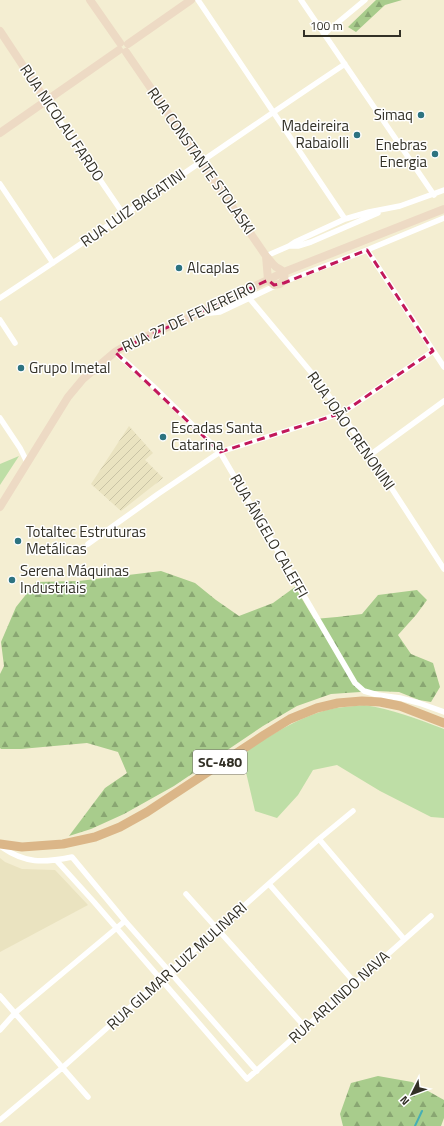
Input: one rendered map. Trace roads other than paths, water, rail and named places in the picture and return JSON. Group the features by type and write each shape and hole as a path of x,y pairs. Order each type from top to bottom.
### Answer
{"main road":[{"name":"SC-480","path":"0,845 22,847 63,844 95,837 120,827 147,812 290,719 317,708 338,703 362,701 380,702 400,706 444,723"}],"street":[{"name":"RUA CONSTANTE STOLASKI","path":"90,0 266,256 268,277"},
{"path":"0,133 47,102 191,0"},
{"path":"198,0 345,219"},
{"path":"301,0 434,194"},
{"path":"324,34 365,0"},
{"name":"RUA NICOLAU FARDO","path":"0,31 124,215"},
{"name":"RUA LUIZ BAGATINI","path":"0,298 345,64"},
{"path":"0,184 53,263"},
{"path":"289,246 298,246 311,242 387,209 444,190"},
{"path":"277,267 271,269 268,277 272,284 278,284 284,280 284,272 266,256 345,219 369,212 387,209"},
{"name":"RUA 27 DE FEVEREIRO","path":"0,507 68,396 83,379 114,352 197,314 268,277 444,209"},
{"path":"197,314 220,312 278,284 367,250 444,218"},
{"path":"367,250 444,367"},
{"name":"RUA JOÃO CRENONINI","path":"250,298 320,383 342,413 444,569"},
{"path":"0,320 15,343"},
{"path":"88,544 220,452 342,413 433,350"},
{"name":"RUA ÂNGELO CALEFFI","path":"114,352 153,386 220,452 355,683 364,691 378,695 400,698 444,712"},
{"path":"370,455 444,401"},
{"path":"0,418 20,448 27,462"},
{"name":"RUA GILMAR LUIZ MULINARI","path":"0,1120 62,1068 319,839 353,811"},
{"path":"319,839 404,939"},
{"path":"0,845 21,858 36,861 56,860 72,857 125,921 257,1071"},
{"path":"56,860 161,981"},
{"path":"269,884 355,983"},
{"path":"186,894 305,1027"},
{"name":"RUA ARLINDO NAVA","path":"161,981 247,1079 431,916"},
{"path":"0,1030 15,1013 125,921"},
{"path":"0,996 88,1098"}],"waterway":[{"path":"415,1126 422,1111"}],"place":[{"name":"Simaq","path":"421,115"},
{"name":"Madeireira Rabaiolli","path":"357,135"},
{"name":"Enebras Energia","path":"435,154"},
{"name":"Alcaplas","path":"179,268"},
{"name":"Grupo Imetal","path":"21,368"},
{"name":"Escadas Santa Catarina","path":"163,437"},
{"name":"Totaltec Estruturas Metálicas","path":"18,541"},
{"name":"Serena Máquinas Industriais","path":"12,580"}]}
